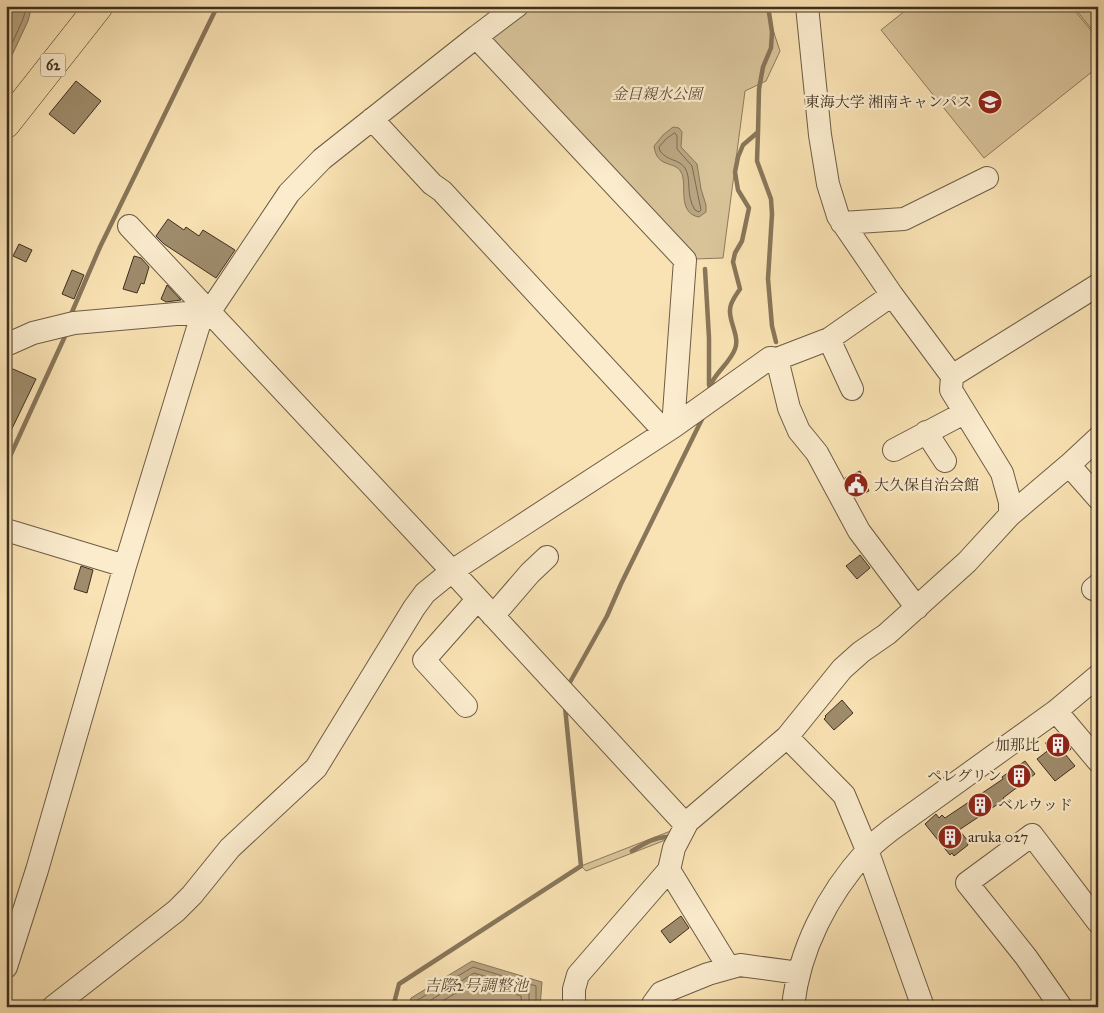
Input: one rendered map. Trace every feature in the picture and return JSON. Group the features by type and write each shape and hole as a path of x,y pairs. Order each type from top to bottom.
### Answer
{"main road":[{"name":"62","path":"6,124 99,6"}],"street":[{"path":"6,967 37,870 201,318 210,311 289,193 322,160 476,37 518,6"},
{"path":"807,6 820,135 826,174 838,216 892,295 952,376 951,390 1002,473 1010,502 1010,515"},
{"path":"476,37 685,260 669,429"},
{"path":"372,119 432,184 442,191 669,429"},
{"path":"842,223 904,219 987,178"},
{"path":"129,226 452,571 685,824"},
{"path":"952,376 1098,285"},
{"path":"53,1007 176,911 192,895 230,848 316,768 425,593 452,571 669,429 770,358 777,359 829,339 892,295"},
{"path":"6,345 33,333 74,323 210,311"},
{"path":"829,339 852,389"},
{"path":"777,359 789,408 799,430 817,453 859,531 916,608"},
{"path":"894,450 964,413"},
{"path":"926,432 945,461"},
{"path":"574,1007 574,989 578,975 669,870 674,848 685,824 787,737 842,669 861,652 887,634 967,562 1010,515 1098,438"},
{"path":"1069,465 1098,498"},
{"path":"6,530 126,566"},
{"path":"493,616 530,573 547,558"},
{"path":"466,706 424,660 477,600"},
{"path":"793,1007 799,974 823,912 838,887 867,850 892,829 1056,711 1098,676"},
{"path":"1056,711 1098,761"},
{"path":"787,737 844,795 867,850 923,1007"},
{"path":"1061,1007 1026,957 967,883 1032,835 1098,922"},
{"path":"669,870 729,968"},
{"path":"653,1007 661,993 708,974 740,965 799,974"}],"green space":[{"name":"金目親水公園","path":"532,6 765,6 780,51 766,81 745,91 723,258 695,259 492,49 493,35"},
{"name":"東海大学 湘南キャンパス","path":"911,6 1071,6 1098,39 1098,67 984,158 881,30"},
{"path":"1073,6 1098,6 1098,37"},
{"path":"686,825 681,834 586,871 581,866"}],"water":[{"path":"6,6 32,6 28,21 6,68"},
{"path":"673,127 679,128 682,132 681,147 697,164 706,205 706,212 699,217 687,210 681,172 678,168 662,161 656,153 654,146"},
{"name":"吉際2号調整池","path":"472,961 542,982 540,1007 408,1007 411,998"}],"building":[{"path":"76,81 101,101 74,134 49,114"},
{"path":"168,219 184,230 186,227 199,236 203,230 235,250 216,278 164,244 156,236"},
{"path":"19,244 32,250 26,262 13,256"},
{"path":"134,256 141,258 149,267 144,284 141,283 137,293 123,289"},
{"path":"72,270 84,275 74,299 62,294"},
{"path":"167,285 181,300 166,302 161,299"},
{"path":"6,366 36,379 6,441"},
{"name":"大久保自治会館","path":"860,471 869,491 856,497 845,478"},
{"path":"860,555 870,568 857,579 846,566"},
{"path":"81,566 93,570 87,593 74,589"},
{"path":"842,700 853,713 834,730 824,719"},
{"path":"1057,733 1071,749 1065,754 1075,766 1055,781 1037,759 1050,749 1045,743"},
{"path":"1025,761 1035,774 1003,798 1004,800 959,830 968,841 968,845 954,856 952,853 950,855 925,824 936,814 939,818 942,815 945,818 1003,779 1002,777"},
{"path":"681,916 689,928 670,943 661,931"}],"waterway":[{"path":"708,393 713,380 732,355 736,344 730,307 740,289 733,262 735,253 742,241 749,208 738,190 735,172 743,145 758,132 759,89 763,67 771,48 772,32 768,6"},
{"path":"72,312 100,247 215,11"},
{"path":"758,132 757,161 771,199 772,214 768,279 772,326 776,342"},
{"path":"705,269 709,338 709,385"},
{"path":"6,465 66,334"},
{"path":"569,684 607,616 703,417"},
{"path":"393,1007 399,984 581,866 565,707"},
{"path":"632,851 645,843 668,837"}],"place":[{"name":"東海大学 湘南キャンパス","path":"990,102"},
{"name":"大久保自治会館","path":"856,485"},
{"name":"加那比","path":"1058,745"},
{"name":"ペレグリン","path":"1019,776"},
{"name":"ベルウッド","path":"980,805"},
{"name":"aruka 027","path":"950,837"}]}
